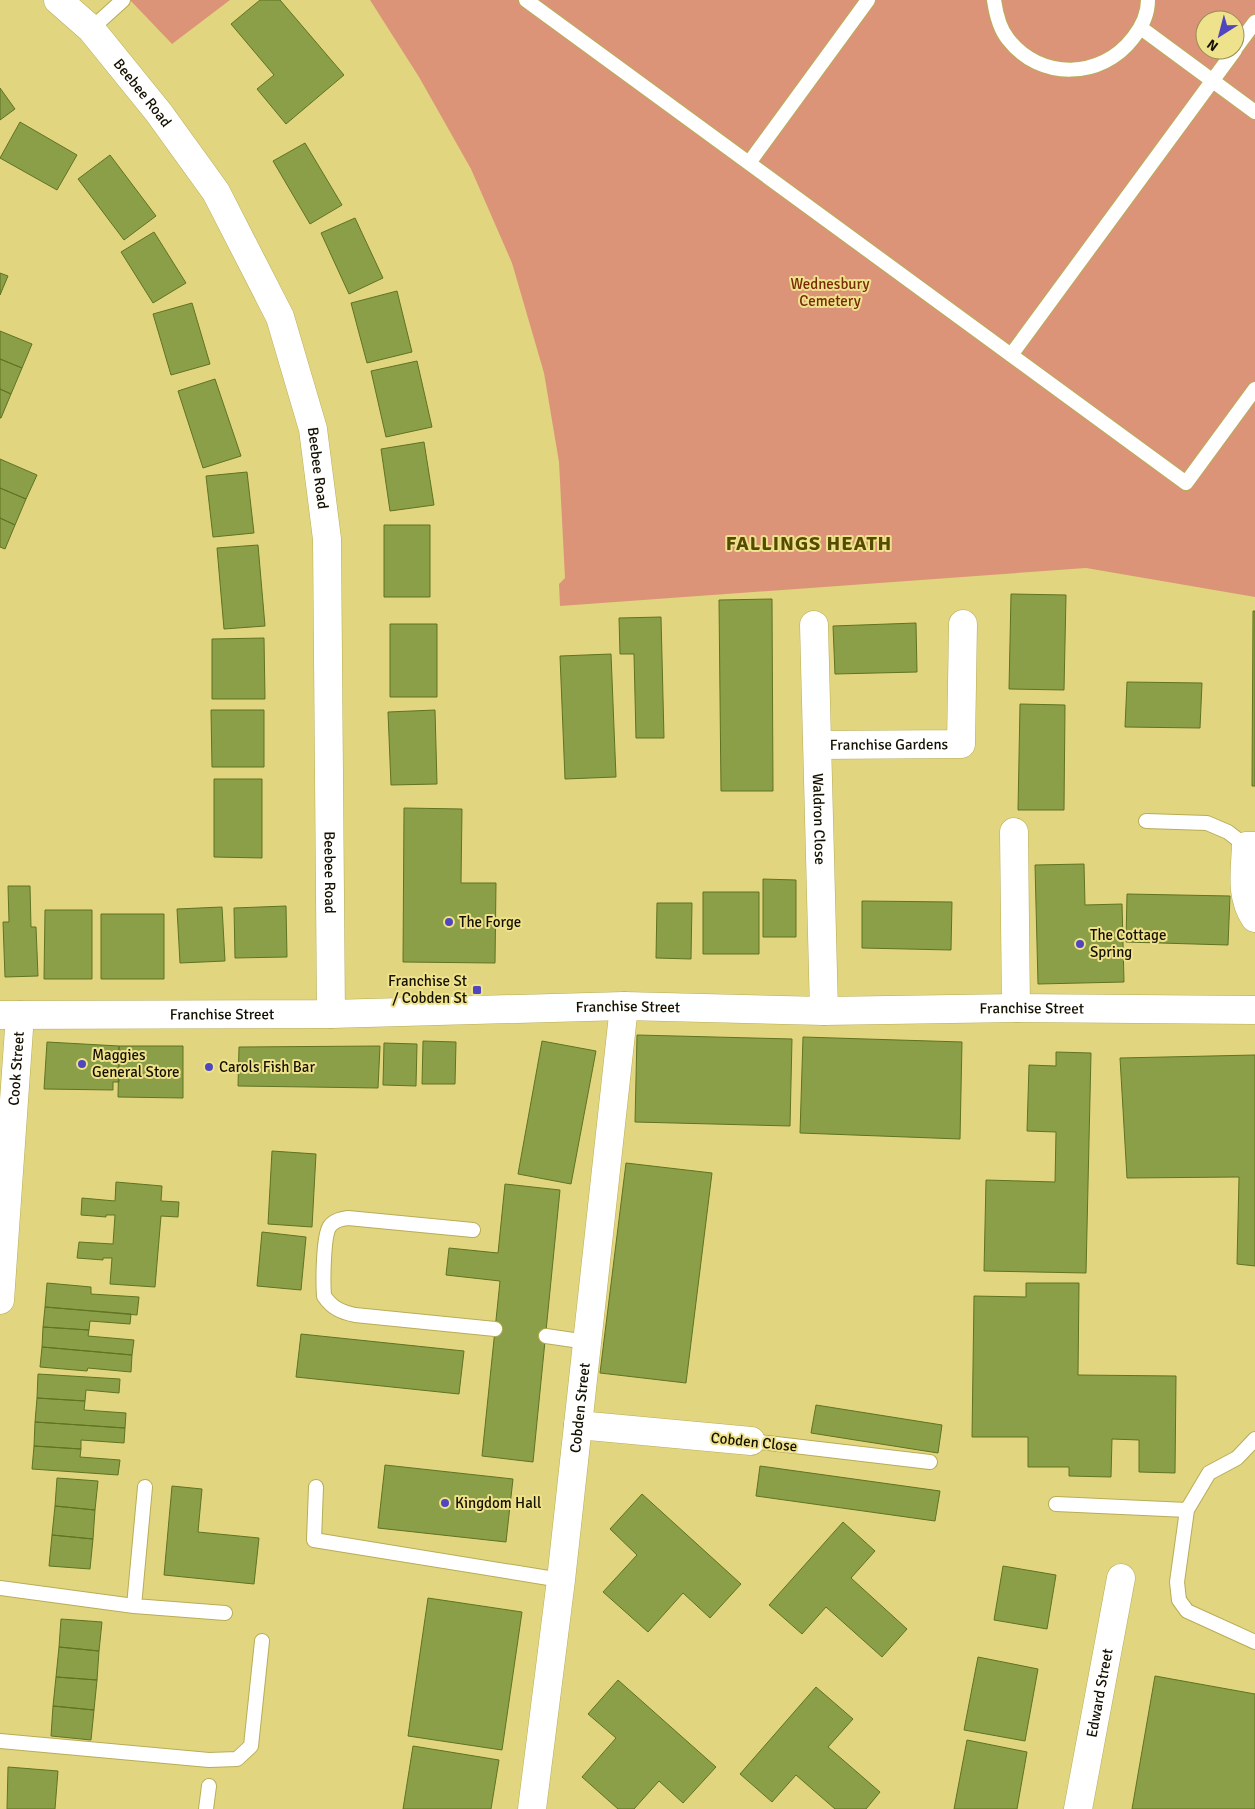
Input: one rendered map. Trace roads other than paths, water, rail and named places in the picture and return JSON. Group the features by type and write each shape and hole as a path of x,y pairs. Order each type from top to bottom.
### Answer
{"street":[{"name":"Beebee Road","path":"58,0 91,29 159,112 216,192 280,317 313,429 327,539 330,1014"},
{"name":"Franchise Gardens","path":"818,746 961,744 963,624"},
{"name":"Waldron Close","path":"814,626 824,1011"},
{"path":"1014,832 1016,1008"},
{"path":"1250,846 1244,894 1250,911 1255,918"},
{"name":"Franchise Street","path":"10,1015 330,1014 624,1006 824,1011 1016,1008 1255,1010"},
{"name":"Cobden Street","path":"532,1809 561,1580 624,1006"},
{"name":"Cook Street","path":"0,1300 10,1015"},
{"name":"Cobden Close","path":"578,1425 750,1442"},
{"name":"Edward Street","path":"1078,1809 1121,1578"}],"lane":[{"path":"91,29 123,0"},
{"path":"526,0 1186,483 1255,389"},
{"path":"749,164 868,0"},
{"path":"994,0 997,17 1008,39 1026,56 1050,68 1076,70 1102,64 1124,50 1140,28 1148,0"},
{"path":"1245,36 1255,22"},
{"path":"1140,28 1255,112"},
{"path":"1011,355 1228,60"},
{"path":"1146,821 1207,823 1228,832 1250,846"},
{"path":"473,1230 348,1218 338,1219 331,1225 326,1235 324,1296 335,1308 355,1315 495,1329"},
{"path":"546,1336 587,1342"},
{"path":"1255,1439 1237,1458 1209,1473 1187,1510 1177,1582 1179,1600 1187,1611 1196,1617 1255,1642"},
{"name":"Cobden Close","path":"750,1442 930,1462"},
{"path":"134,1606 145,1487"},
{"path":"316,1487 314,1540 561,1580"},
{"path":"1056,1504 1187,1510"},
{"path":"0,1588 134,1606 225,1613"},
{"path":"0,1741 210,1760 237,1759 251,1746 262,1641"},
{"path":"206,1809 208,1786"}],"place":[{"name":"The Forge","path":"449,922"},
{"name":"The Cottage Spring","path":"1080,944"},
{"name":"Franchise St / Cobden St","path":"477,990"},
{"name":"Maggies General Store","path":"82,1064"},
{"name":"Carols Fish Bar","path":"209,1067"},
{"name":"Kingdom Hall","path":"445,1503"}],"district":[{"name":"FALLINGS HEATH","path":"809,543"}],"park label":[{"name":"Wednesbury Cemetery","path":"830,292"}]}
